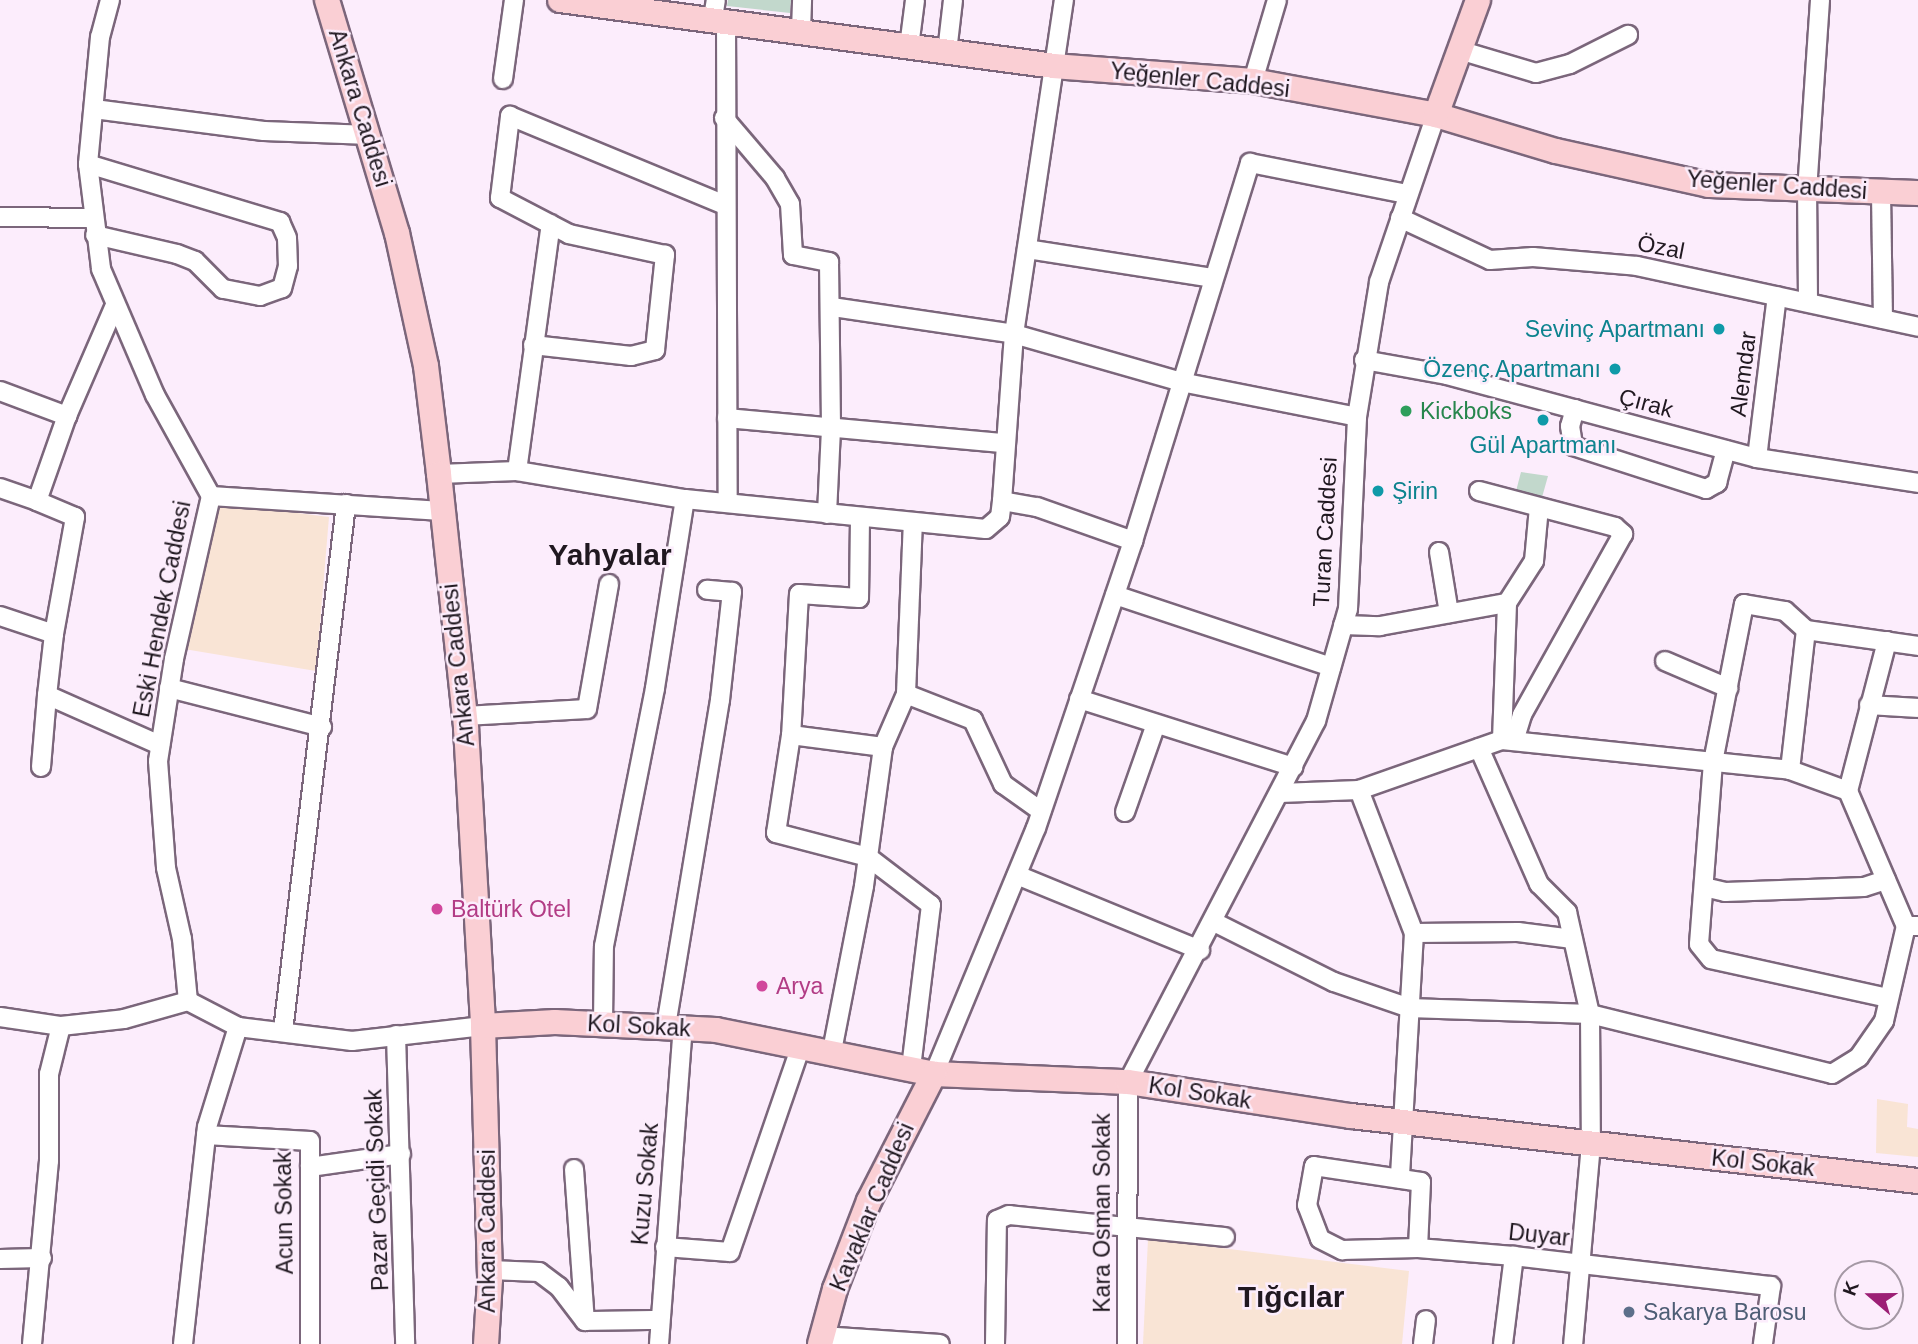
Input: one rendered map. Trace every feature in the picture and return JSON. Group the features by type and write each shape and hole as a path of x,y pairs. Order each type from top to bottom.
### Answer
{"street":[{"name":"Eski Hendek Caddesi","path":"110,0 100,37 88,164 101,269 155,395 211,496 169,688 160,745 166,868 188,1001"},
{"name":"Ankara Caddesi","path":"327,0 349,79 370,135 426,366 439,474 465,716 483,1026 490,1270 486,1344"},
{"path":"503,79 514,0"},
{"name":"Yeğenler Caddesi","path":"560,0 718,13 801,31 1053,66 1253,81 1436,115 1556,151 1709,185 1807,191 1918,193"},
{"path":"801,31 802,0"},
{"path":"909,47 915,0"},
{"path":"947,52 953,0"},
{"path":"1253,81 1277,0"},
{"path":"1436,115 1478,0"},
{"path":"1808,300 1807,191 1820,0"},
{"path":"439,474 517,471 685,499 986,529 1000,517 1003,443 1014,334 1060,1"},
{"path":"718,13 724,118 728,503"},
{"path":"1459,50 1544,72 1628,36"},
{"path":"94,109 264,131 370,135"},
{"name":"Turan Caddesi","path":"1128,1082 1200,950 1315,721 1348,609 1357,417 1364,360 1379,282 1406,194 1436,115"},
{"path":"533,345 631,356 654,350 665,255 569,234 500,198 510,116 725,205"},
{"path":"724,118 775,178 790,204 793,255 829,262 832,307 827,514"},
{"path":"923,1071 1017,875 1041,811 1133,541 1250,163 1406,194"},
{"path":"0,217 94,227 195,261 223,289 260,296 282,288 288,266 288,238 280,222 88,164"},
{"path":"1881,193 1883,319"},
{"name":"Özal","path":"1400,218 1490,260 1532,257 1637,266 1777,296 1808,300 1918,327"},
{"path":"517,471 551,224"},
{"path":"1027,249 1213,278"},
{"name":"Alemdar","path":"1757,458 1777,296"},
{"path":"37,500 67,416 115,305"},
{"path":"832,307 1014,334 1181,383 1357,417"},
{"name":"Çırak","path":"1364,360 1447,375 1757,458 1918,482"},
{"path":"0,391 67,416"},
{"path":"1575,409 1570,426 1573,446 1706,489 1717,483 1726,450"},
{"path":"727,418 1003,443"},
{"path":"0,488 37,500 75,517 54,634 41,767"},
{"path":"1479,491 1615,527 1623,534 1508,741"},
{"path":"211,496 442,511"},
{"path":"603,1023 604,946 655,688 685,499"},
{"path":"1002,501 1037,507 1133,541"},
{"path":"283,1031 322,727 346,504"},
{"path":"1508,741 1507,603 1534,561 1539,507"},
{"path":"860,518 859,598 799,594 791,735 776,833 868,857 931,905 923,1071"},
{"path":"832,1051 868,857 883,747 905,694 913,523"},
{"path":"1439,552 1449,614"},
{"path":"465,716 587,709 608,584"},
{"name":"Kuzu Sokak","path":"659,1344 657,1320 665,1247 675,1027 720,700 732,592 708,590"},
{"path":"1115,595 1331,667"},
{"path":"1343,625 1380,626 1507,603"},
{"path":"1888,998 1711,959 1699,944 1713,762 1744,604 1786,611 1806,630 1918,646"},
{"path":"0,616 54,634"},
{"path":"1790,770 1806,630"},
{"path":"1214,922 1334,982 1410,1007 1590,1014 1832,1074 1859,1057 1884,1021 1888,998 1912,926 1886,880 1848,791 1887,641"},
{"path":"1665,661 1728,688"},
{"path":"169,688 322,727"},
{"path":"905,694 973,720 1003,784 1041,811"},
{"path":"47,695 160,745"},
{"path":"1079,699 1293,767"},
{"path":"1869,705 1918,708"},
{"path":"1125,812 1156,724"},
{"path":"791,735 883,747"},
{"path":"1280,793 1359,790 1479,748 1508,741 1790,770 1848,791"},
{"path":"1479,748 1539,884 1567,912 1590,1014 1591,1144 1573,1344"},
{"path":"1359,790 1414,933 1400,1179 1420,1182 1418,1248"},
{"path":"1017,875 1200,950"},
{"path":"1704,887 1726,892 1864,887 1886,880"},
{"path":"1414,933 1518,932 1573,939"},
{"path":"0,1017 61,1026 124,1019 188,1001 238,1027 352,1041 483,1026"},
{"name":"Kol Sokak","path":"483,1026 603,1023 675,1027 832,1051 923,1071 1128,1082 1403,1122 1918,1181"},
{"path":"32,1344 49,1161 49,1074 61,1026"},
{"path":"183,1344 206,1135 238,1027"},
{"name":"Pazar Geçidi Sokak","path":"397,1035 405,1344"},
{"path":"665,1247 730,1252 802,1046"},
{"name":"Kavaklar Caddesi","path":"821,1340 869,1201 923,1071"},
{"name":"Kara Osman Sokak","path":"1127,1344 1124,1226 1128,1082"},
{"name":"Acun Sokak","path":"206,1135 310,1141 310,1344"},
{"path":"310,1167 401,1154"},
{"name":"Duyar","path":"1400,1179 1314,1166 1307,1205 1320,1239 1342,1250 1418,1248 1514,1256 1771,1286 1763,1344"},
{"path":"574,1169 585,1321"},
{"path":"995,1344 997,1220 1009,1215 1225,1237"},
{"path":"1503,1344 1514,1256"},
{"path":"0,1259 42,1258"},
{"path":"490,1270 539,1272 559,1287 585,1321"},
{"path":"585,1321 657,1320"},
{"path":"1423,1344 1426,1320"},
{"path":"821,1340 940,1344"}],"shaded area":[{"path":"218,503 329,517 316,671 184,649"},
{"path":"1877,1099 1908,1104 1907,1127 1918,1129 1918,1157 1876,1153"},
{"path":"1148,1239 1409,1271 1402,1344 1143,1344"}],"green space":[{"path":"728,0 791,0 790,13 727,6"},
{"path":"1521,472 1548,476 1541,501 1515,495"}],"place":[{"name":"Sevinç Apartmanı","path":"1719,329"},
{"name":"Özenç Apartmanı","path":"1615,369"},
{"name":"Kickboks","path":"1406,411"},
{"name":"Gül Apartmanı","path":"1543,420"},
{"name":"Şirin","path":"1378,491"},
{"name":"Baltürk Otel","path":"437,909"},
{"name":"Arya","path":"762,986"},
{"name":"Sakarya Barosu","path":"1629,1312"}],"district":[{"name":"Yahyalar","path":"610,555"},
{"name":"Tığcılar","path":"1291,1297"}]}
